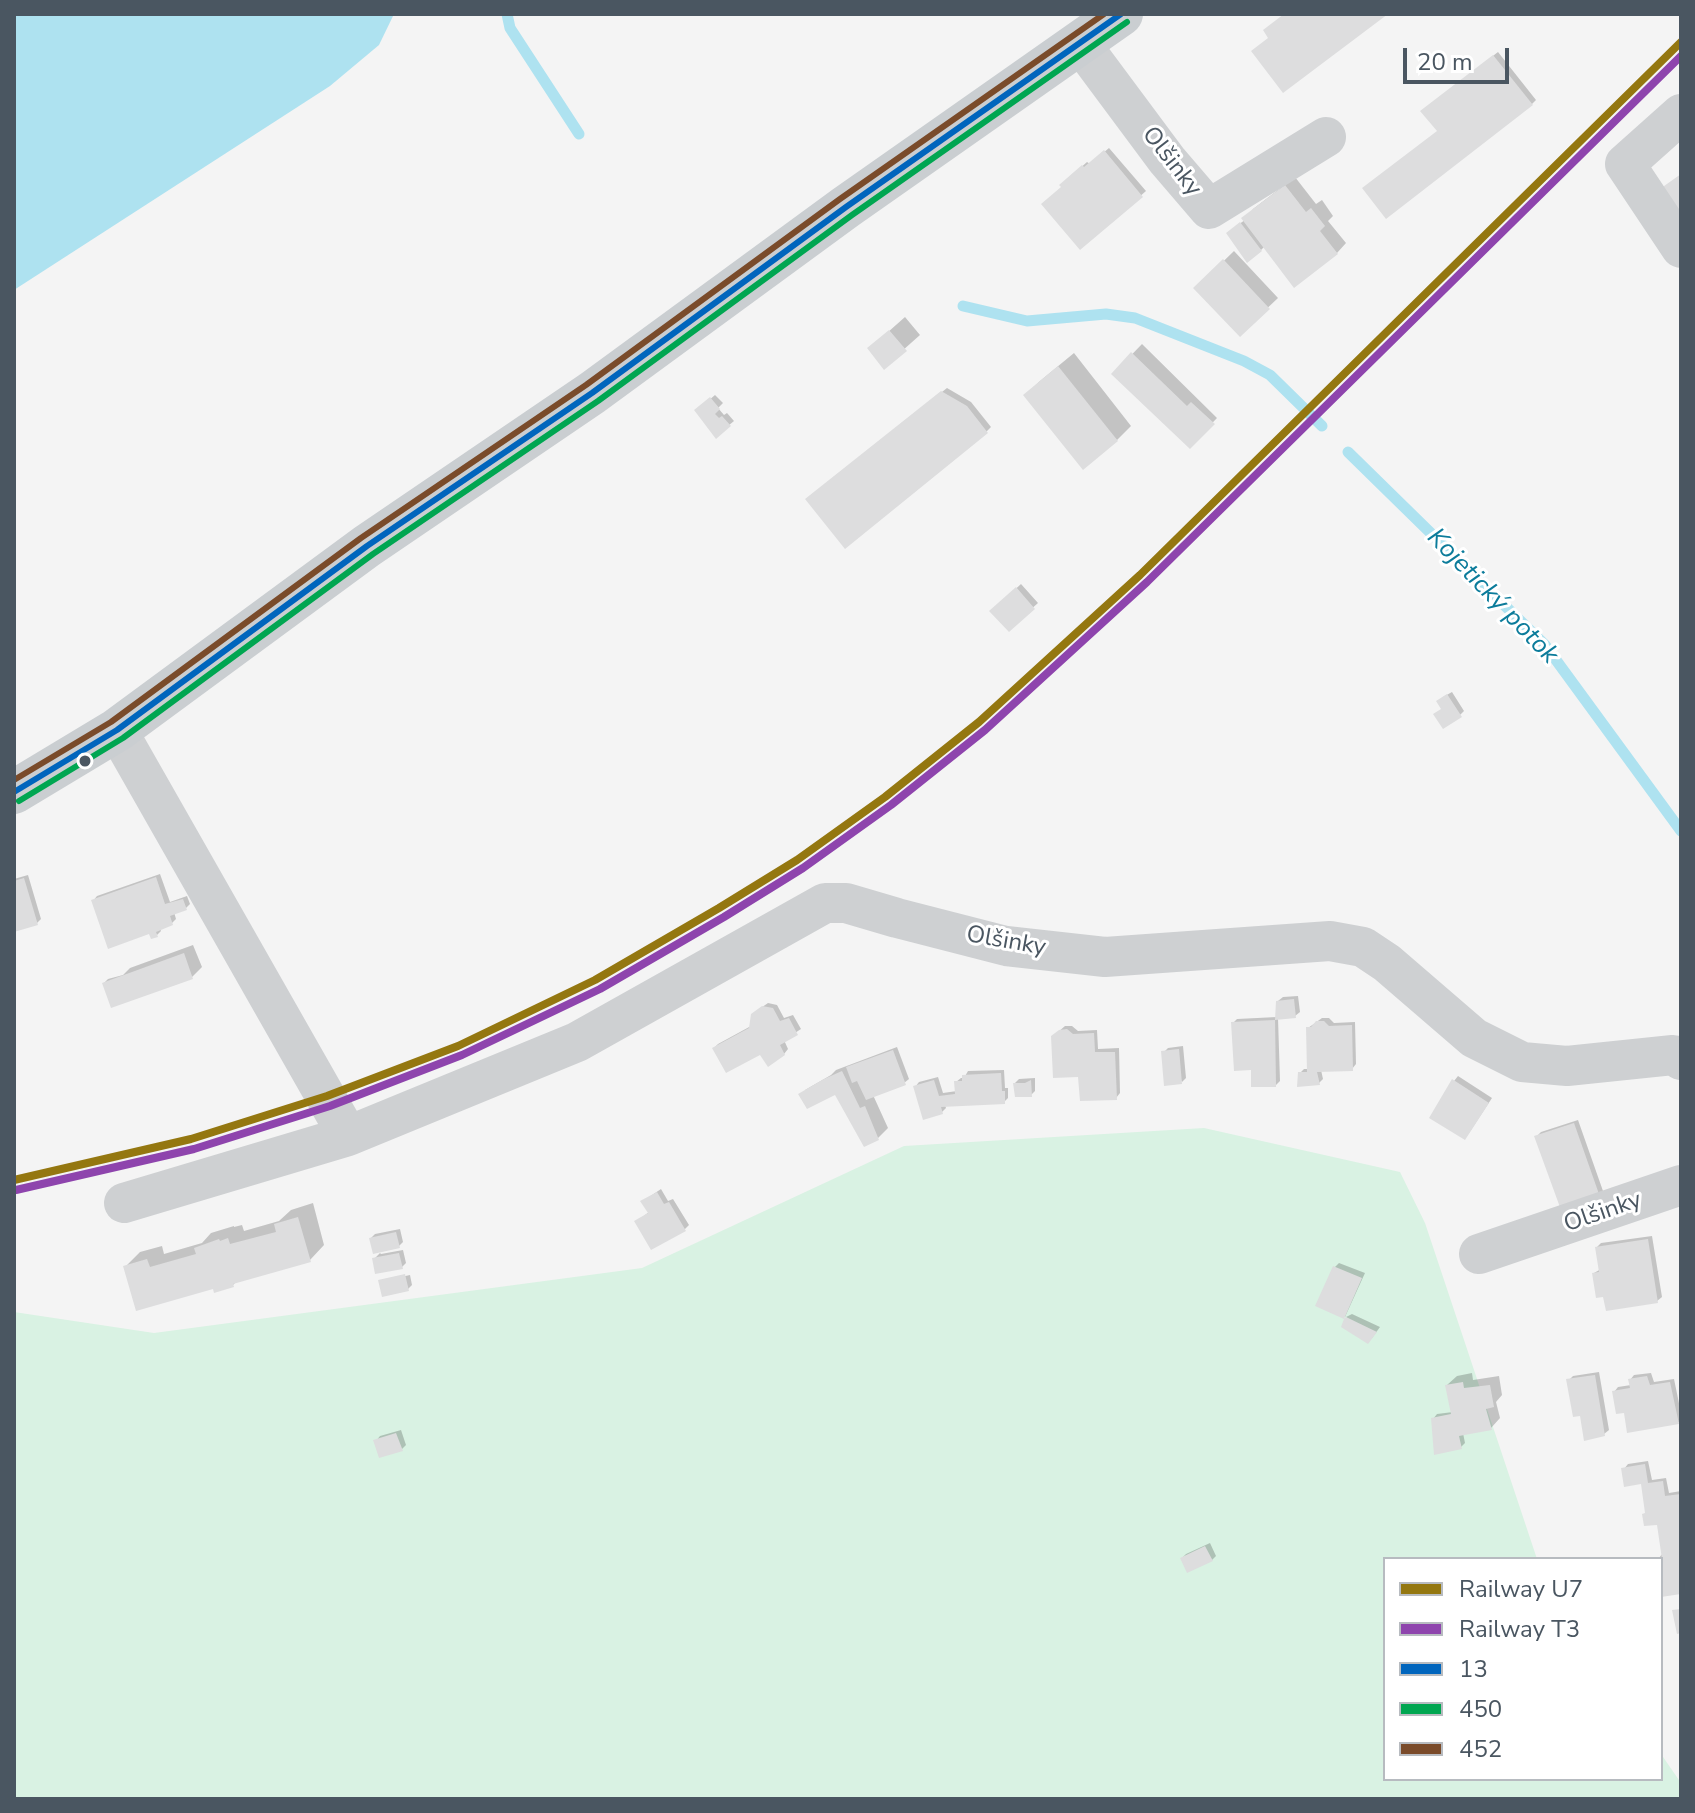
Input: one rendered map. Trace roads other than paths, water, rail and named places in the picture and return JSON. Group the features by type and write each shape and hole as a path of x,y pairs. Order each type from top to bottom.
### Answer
{"main road":[{"path":"14,792 117,730 367,546 592,393 846,207 1121,14"}],"street":[{"name":"Olšinky","path":"1080,43 1167,160 1209,209 1326,137"},
{"path":"1681,114 1625,164 1681,248"},
{"path":"117,730 348,1136"},
{"name":"Olšinky","path":"124,1203 348,1136 577,1042 825,903 846,903 1006,946 1105,957 1330,941 1363,947 1387,963 1474,1038 1522,1062 1567,1066 1673,1055 1681,1060"},
{"name":"Olšinky","path":"1479,1254 1681,1185"}],"water":[{"path":"14,14 394,14 379,45 330,86 14,290"}],"waterway":[{"name":"Kojetický potok","path":"507,14 510,28 579,134"},
{"name":"Kojetický potok","path":"963,306 1027,321 1106,314 1135,318 1244,361 1270,375 1322,426"},
{"name":"Kojetický potok","path":"1348,452 1545,645 1681,831"}],"rail line":[{"name":"U7","path":"14,1180 191,1139 327,1096 458,1046 595,980 797,860 885,797 979,722 1140,575 1681,42"},
{"name":"T3","path":"16,1190 194,1149 330,1106 462,1055 600,989 803,868 891,805 985,730 1147,582 1681,56"}]}
